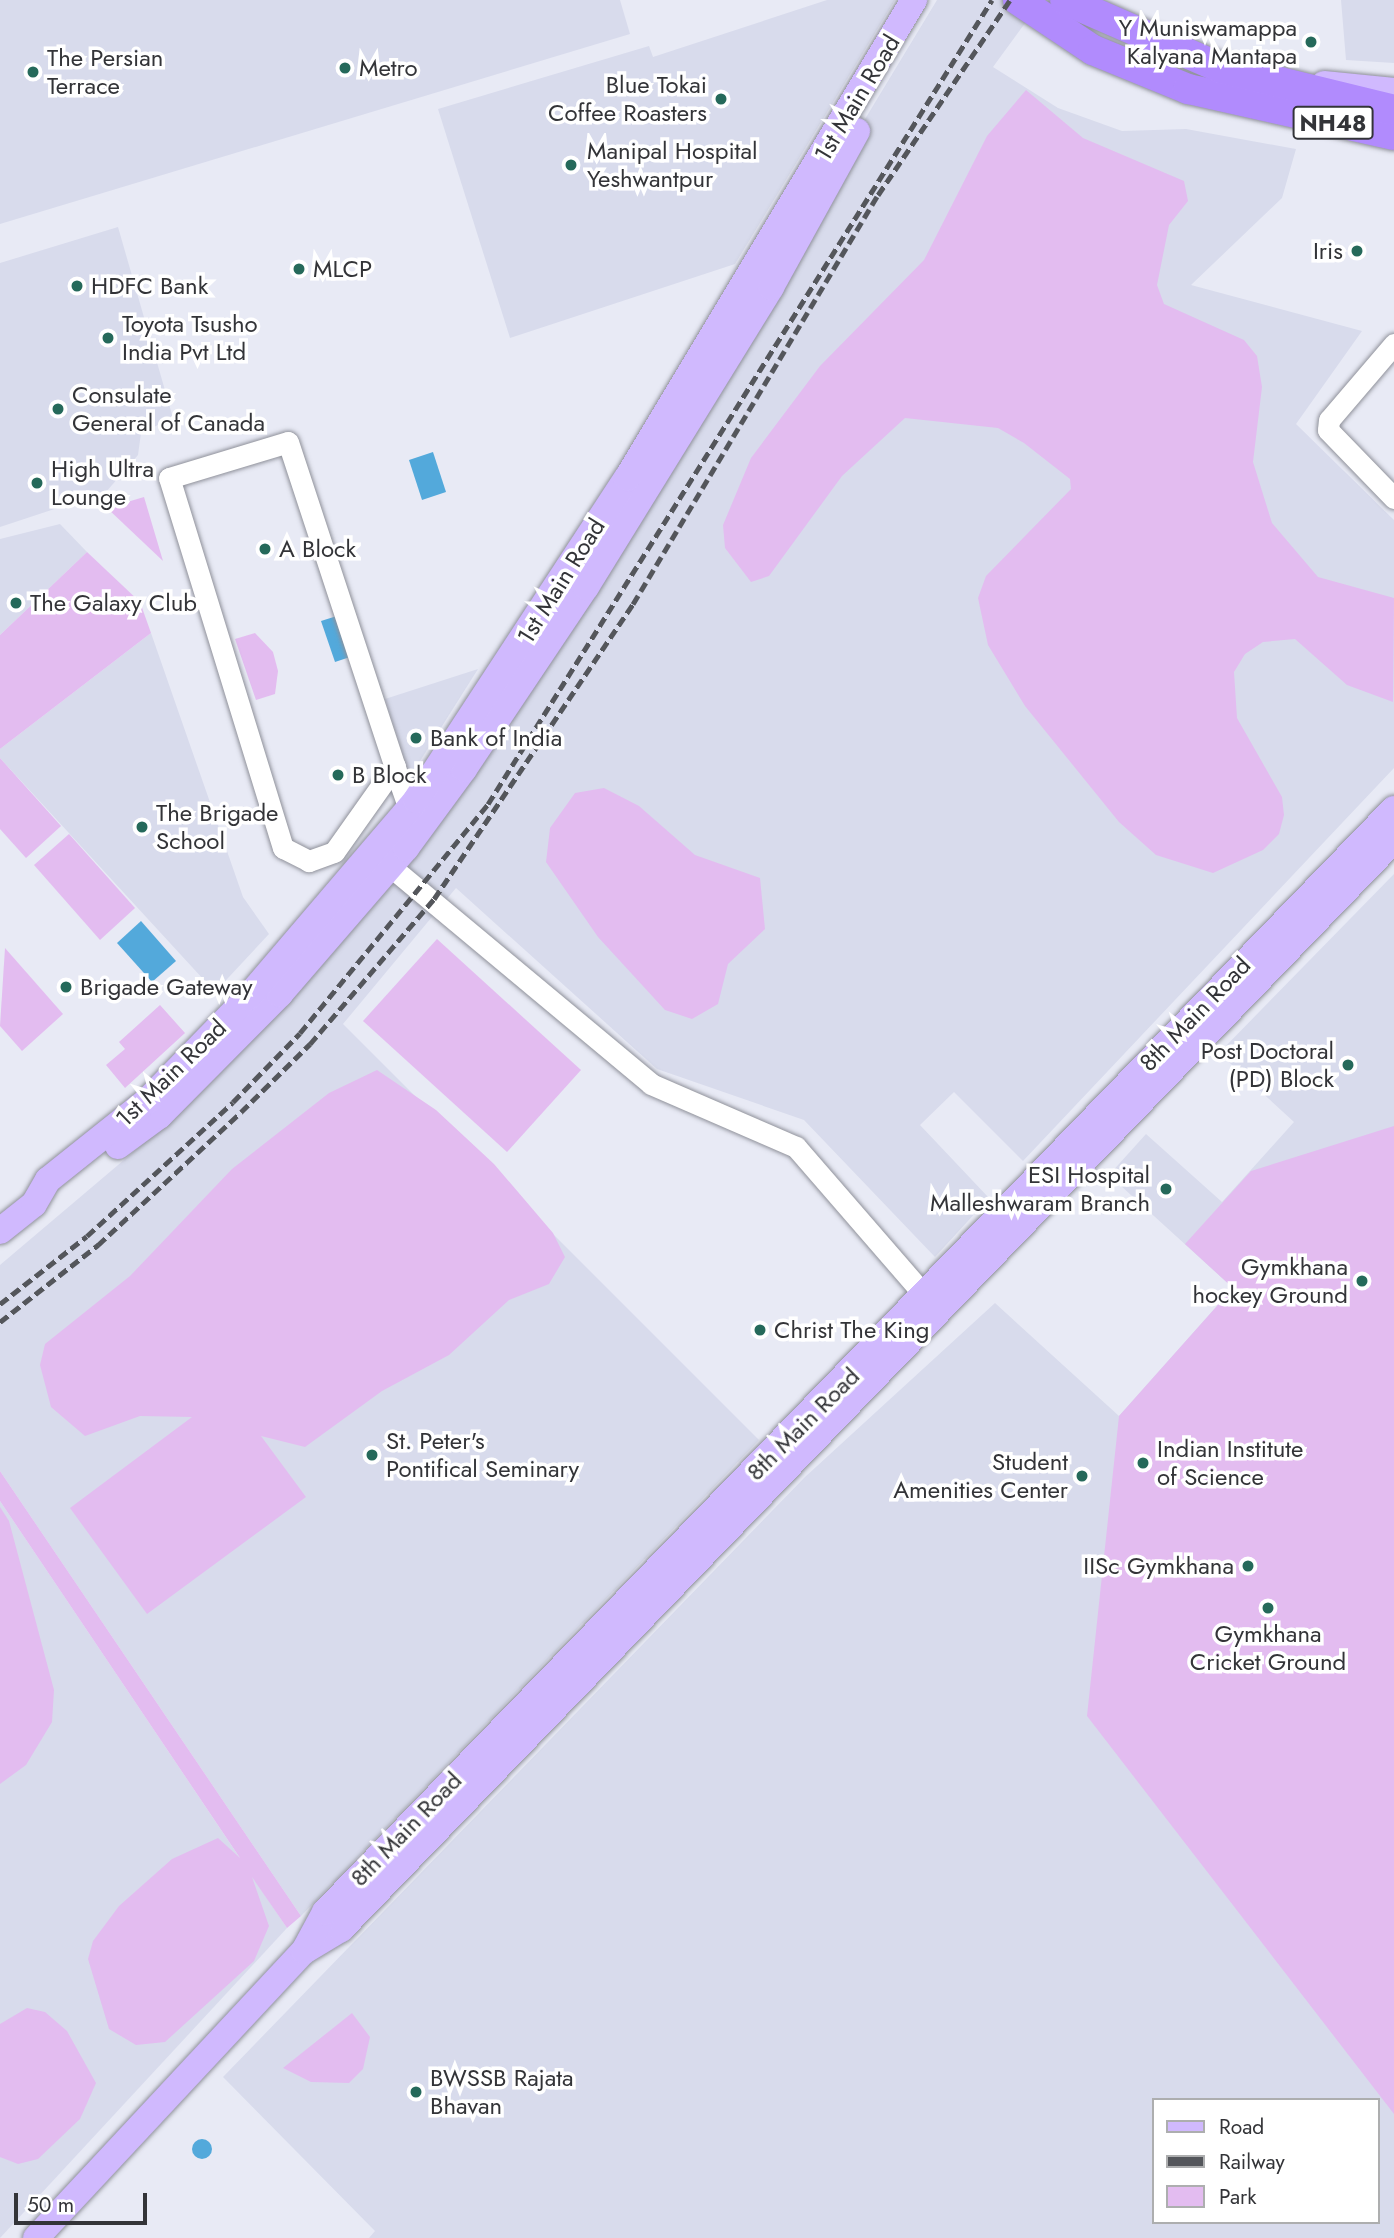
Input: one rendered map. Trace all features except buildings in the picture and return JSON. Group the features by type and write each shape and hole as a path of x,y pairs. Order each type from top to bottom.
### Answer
{"highway":[{"name":"NH48","path":"1018,0 1045,22 1131,69 1188,89 1394,135"},
{"name":"NH48","path":"1065,0 1178,53 1346,100 1390,97"}],"main road":[{"name":"1st Main Road","path":"44,1197 48,1180 147,1101 373,861 586,587 771,287 913,29 914,0"},
{"name":"1st Main Road","path":"0,1231 159,1116 280,994 409,809 613,500 914,0"},
{"path":"1309,90 1326,82 1390,97"},
{"name":"8th Main Road","path":"36,2238 304,1951 341,1929 933,1305 1394,809"},
{"name":"8th Main Road","path":"1028,1202 1394,840"}],"street":[{"path":"1394,344 1329,420 1328,430 1394,498"},
{"path":"409,809 288,442 169,478 283,848 309,861 334,852 373,861 651,1084 796,1147 933,1305"},
{"path":"334,852 395,765"}],"shaded area":[{"path":"0,0 620,0 630,34 0,224"},
{"name":"Manipal Hospital Yeshwantpur","path":"827,0 895,0 735,264 510,338 438,109 649,46 653,57"},
{"path":"937,0 1042,0 993,67 1058,108 1122,131 1186,129 1296,149 1282,198 1191,285 1362,331 1296,424 1394,520 1394,768 1023,1161 954,1092 920,1125 989,1198 935,1257 804,1120 657,1069 456,888 343,1024 759,1440 301,1916 0,1471 0,1265 170,1121 619,526"},
{"path":"1341,0 1394,0 1394,63 1346,60"},
{"path":"118,227 173,418 141,433 138,455 106,492 0,527 0,263"},
{"name":"The Galaxy Club","path":"60,524 87,552 0,635 0,539"},
{"name":"The Brigade School","path":"151,633 243,897 269,934 215,992 0,758 0,749"},
{"name":"Bank of India","path":"478,669 410,777 385,699"},
{"path":"1394,874 1394,2238 369,2238 375,2231 223,2077 805,1477 995,1303 1119,1416 1233,1288 1109,1175 1146,1134 1222,1202 1294,1122 1219,1053"},
{"path":"0,1501 287,1928 0,2238"}],"green space":[{"path":"1026,90 1083,138 1184,181 1188,201 1169,225 1157,285 1164,304 1244,340 1257,356 1262,387 1253,462 1272,523 1318,577 1394,598 1393,702 1347,685 1295,639 1263,642 1245,654 1234,672 1237,718 1282,797 1284,815 1279,834 1263,850 1213,873 1156,855 1119,822 1025,706 988,645 978,598 986,576 1071,489 1070,479 1024,443 998,428 905,418 842,476 769,576 751,582 725,548 723,525 751,458 820,366 924,260 987,136"},
{"path":"144,497 163,561 107,508"},
{"path":"87,552 140,602 151,633 0,749 0,635"},
{"path":"255,633 273,652 278,671 275,694 256,700 235,639"},
{"path":"0,758 61,826 26,858 0,829"},
{"path":"604,788 639,806 695,855 760,878 765,929 728,964 718,1004 692,1019 665,1010 598,937 546,862 550,828 575,793"},
{"path":"69,834 135,908 100,940 34,865"},
{"path":"437,939 581,1070 507,1152 363,1021"},
{"path":"5,948 63,1014 22,1051 0,1026"},
{"path":"160,1005 185,1033 125,1088 106,1065 125,1049 119,1042"},
{"path":"377,1070 436,1110 494,1164 553,1233 565,1257 549,1284 509,1300 449,1355 382,1391 305,1447 261,1436 306,1497 147,1614 70,1508 192,1417 140,1416 85,1436 51,1407 40,1365 45,1344 130,1276 232,1169 329,1093"},
{"name":"IISc Gymkhana","path":"1394,1126 1394,2114 1087,1716 1119,1416 1233,1288 1185,1244 1251,1171"},
{"path":"0,1471 301,1916 287,1928 252,1877 269,1926 254,1961 165,2042 136,2045 109,2029 88,1959 93,1941 119,1906 172,1859 218,1838 240,1858 0,1501"},
{"path":"0,1507 9,1521 54,1690 52,1722 26,1765 0,1784"},
{"path":"27,2008 45,2012 67,2031 96,2083 80,2119 38,2159 18,2164 0,2157 0,2024"},
{"path":"352,2013 370,2037 363,2069 349,2083 311,2082 283,2068"}],"water":[{"path":"433,452 446,492 422,500 409,460"},
{"path":"340,615 353,656 335,662 321,621"},
{"path":"141,921 176,961 152,982 117,943"},
{"path":"198,2139 206,2139 212,2149 206,2159 198,2159 192,2153 192,2145"}],"railway":[{"path":"0,1304 87,1236 233,1102 300,1033 488,804 992,0"},
{"path":"0,1322 98,1245 241,1112 310,1044 434,899 633,604 878,195 1010,0"}],"place":[{"name":"Y Muniswamappa Kalyana Mantapa","path":"1311,42"},
{"name":"Metro","path":"345,68"},
{"name":"The Persian Terrace","path":"33,72"},
{"name":"Blue Tokai Coffee Roasters","path":"721,99"},
{"name":"Manipal Hospital Yeshwantpur","path":"571,165"},
{"name":"Iris","path":"1357,251"},
{"name":"MLCP","path":"299,269"},
{"name":"HDFC Bank","path":"77,286"},
{"name":"Toyota Tsusho India Pvt Ltd","path":"108,338"},
{"name":"Consulate General of Canada","path":"58,409"},
{"name":"High Ultra Lounge","path":"37,483"},
{"name":"A Block","path":"265,549"},
{"name":"The Galaxy Club","path":"16,603"},
{"name":"Bank of India","path":"416,738"},
{"name":"B Block","path":"338,775"},
{"name":"The Brigade School","path":"142,827"},
{"name":"Brigade Gateway","path":"66,987"},
{"name":"Post Doctoral (PD) Block","path":"1348,1065"},
{"name":"ESI Hospital Malleshwaram Branch","path":"1166,1189"},
{"name":"Gymkhana hockey Ground","path":"1362,1281"},
{"name":"Christ The King","path":"760,1330"},
{"name":"St. Peter's Pontifical Seminary","path":"372,1455"},
{"name":"Indian Institute of Science","path":"1143,1463"},
{"name":"Student Amenities Center","path":"1082,1476"},
{"name":"IISc Gymkhana","path":"1248,1566"},
{"name":"Gymkhana Cricket Ground","path":"1268,1608"},
{"name":"BWSSB Rajata Bhavan","path":"416,2092"}]}
